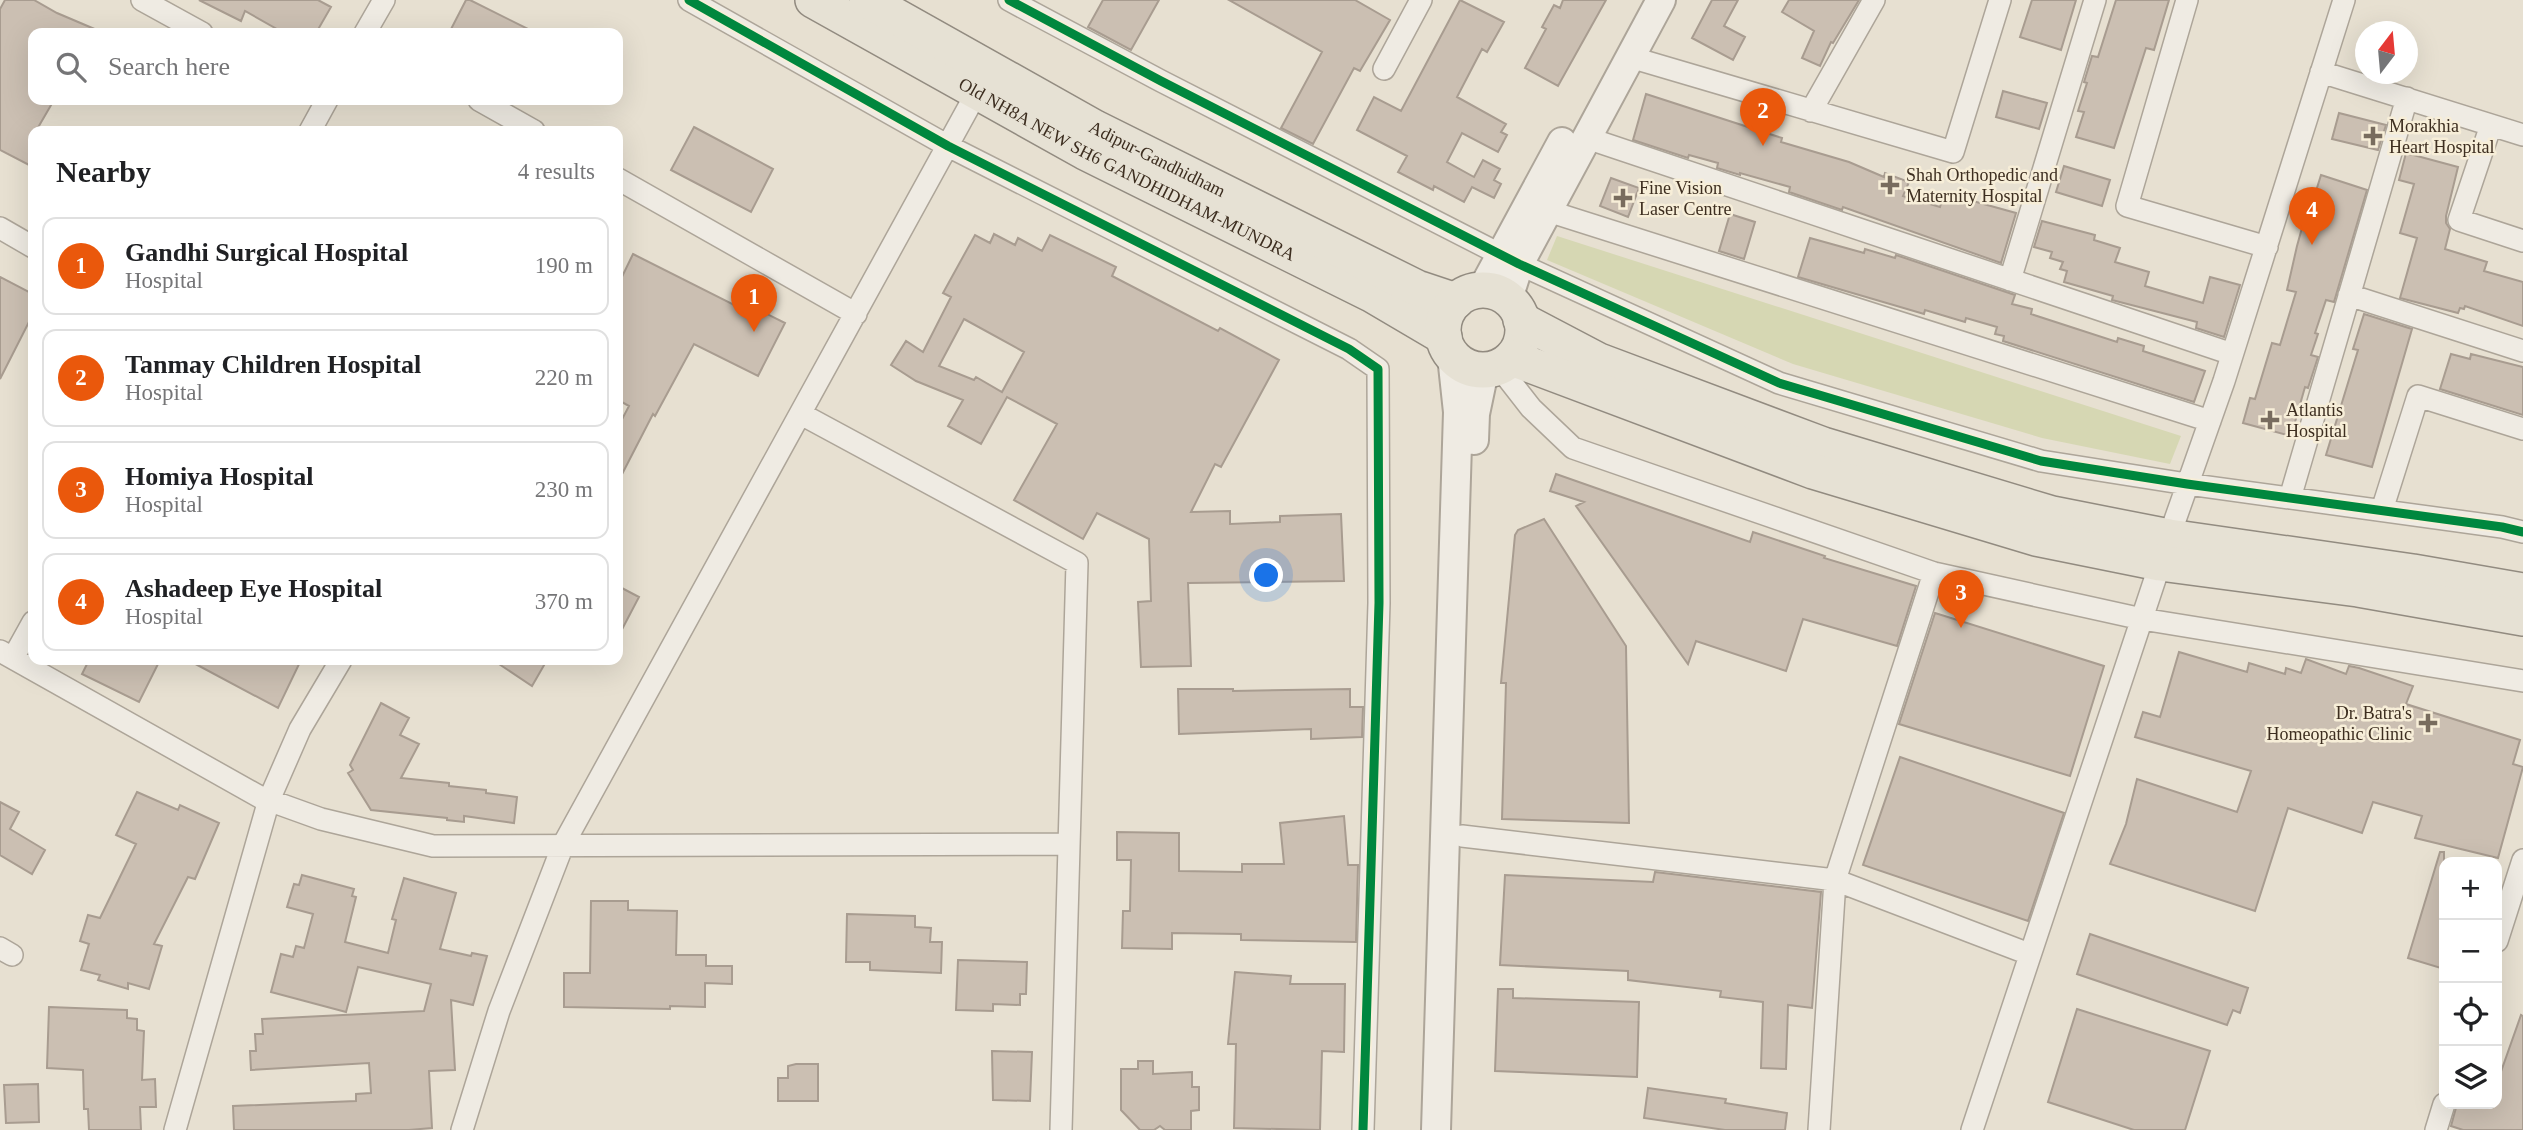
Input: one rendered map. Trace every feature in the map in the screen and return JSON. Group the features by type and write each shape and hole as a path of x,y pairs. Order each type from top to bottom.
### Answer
{"main road":[{"name":"Old NH8A NEW SH6 GANDHIDHAM-MUNDRA","path":"813,0 1085,152 1371,294 1448,347"},
{"name":"Adipur-Gandhidham","path":"867,0 1095,128 1418,288 1491,303 1599,361 1823,444 2165,550"},
{"path":"1498,365 1520,346 1523,332 1491,303 1446,315 1443,329 1448,347 1468,368 1498,365 1813,471 2036,538 2413,572 2523,591"},
{"path":"2165,550 2358,589 2523,618"}],"street":[{"path":"142,0 193,28"},
{"path":"368,28 384,0"},
{"path":"689,0 948,146 1349,349 1378,369 1379,603 1363,1130"},
{"path":"1009,0 1510,259 1779,383 2041,461 2523,532"},
{"path":"1491,303 1510,259 1640,0"},
{"path":"1510,259 1548,211 1661,0"},
{"path":"1811,111 1874,0"},
{"path":"1630,57 1953,152 2000,0"},
{"path":"2010,280 2095,0"},
{"path":"2187,0 2127,206 2266,247"},
{"path":"1972,1130 2210,421 2344,0"},
{"path":"1384,69 1419,1"},
{"path":"2321,72 2523,135"},
{"path":"463,1130 499,1012 563,845 977,92"},
{"path":"2290,498 2407,99"},
{"path":"312,126 323,105"},
{"path":"488,105 525,126"},
{"path":"2491,125 2459,220 2523,241"},
{"path":"1587,138 2232,354"},
{"path":"623,182 856,314"},
{"path":"1548,211 2210,421"},
{"path":"0,228 28,244"},
{"path":"2349,295 2523,351"},
{"path":"1436,1130 1458,412 1448,347"},
{"path":"1453,1130 1475,414 1498,365 1531,408 1573,448 1934,573 2142,619 2523,681"},
{"path":"2382,510 2418,396 2523,429"},
{"path":"801,414 1077,563 1061,1130"},
{"path":"1819,1130 1835,880 1934,573"},
{"path":"28,628 6,655 269,800 321,819 433,846 1068,844"},
{"path":"175,1130 269,800 300,729 338,665"},
{"path":"1462,836 1835,880 2029,954"},
{"path":"2502,925 2523,860"},
{"path":"2436,1130 2442,1109"}],"green space":[{"path":"1557,236 2181,436 2170,464 2042,438 1793,364 1547,260"}],"building":[{"path":"5,0 34,0 92,28 28,28 28,105 51,105 39,126 28,126 28,164 0,150 0,9"},
{"path":"199,0 318,0 331,7 319,28 275,28 245,11 241,21"},
{"path":"466,0 470,0 526,28 452,28"},
{"path":"1103,0 1159,0 1131,50 1088,27"},
{"path":"1229,0 1355,0 1390,20 1360,71 1354,68 1313,144 1281,128 1322,52"},
{"path":"1460,0 1504,22 1487,52 1482,49 1457,97 1506,124 1501,132 1507,135 1498,152 1462,133 1447,162 1474,177 1483,160 1500,169 1494,180 1501,184 1494,198 1472,187 1464,202 1434,186 1433,190 1398,172 1407,156 1357,130 1374,97 1401,111"},
{"path":"1563,0 1606,0 1558,86 1525,68 1546,29 1542,27 1554,5 1560,8"},
{"path":"1712,0 1738,0 1724,26 1745,37 1733,60 1692,38"},
{"path":"1789,0 1859,0 1833,43 1831,42 1820,66 1802,58 1814,31 1782,12"},
{"path":"2032,0 2076,0 2061,50 2020,37"},
{"path":"2116,0 2169,0 2154,50 2146,48 2114,148 2076,137 2084,112 2078,111 2087,83 2084,82 2092,56 2098,57"},
{"path":"2003,91 2047,103 2039,129 1996,117"},
{"path":"1646,94 1782,138 1781,142 1849,162 1884,177 1885,173 1909,182 1903,196 1940,207 1944,193 2016,213 2001,263 1843,207 1842,210 1789,192 1790,187 1740,175 1717,168 1718,163 1689,155 1688,158 1633,140"},
{"path":"2339,113 2386,125 2378,150 2332,139"},
{"path":"694,127 773,169 751,212 671,170"},
{"path":"2406,153 2458,167 2446,216 2450,229 2445,249 2487,262 2484,271 2523,282 2523,326 2465,306 2464,309 2460,308 2458,313 2400,298 2417,238 2400,233 2414,184 2399,180"},
{"path":"2064,166 2110,180 2102,206 2056,192"},
{"path":"2321,175 2367,190 2334,302 2326,300 2315,333 2318,334 2311,355 2318,357 2308,388 2305,387 2291,436 2243,423 2250,398 2255,399 2272,343 2280,345 2296,292 2287,290 2297,246 2309,203 2312,204"},
{"path":"1611,178 1639,188 1628,217 1600,206"},
{"path":"1730,214 1755,222 1744,259 1719,251"},
{"path":"2042,221 2095,235 2094,240 2120,248 2115,262 2149,272 2145,286 2203,303 2210,277 2240,285 2224,337 2196,328 2197,322 2112,300 2113,296 2064,282 2067,271 2060,269 2063,262 2050,258 2052,252 2034,247"},
{"path":"994,234 1015,245 1018,238 1042,251 1050,235 1116,267 1112,276 1279,360 1221,467 1215,464 1191,512 1230,511 1230,524 1280,522 1280,516 1341,514 1344,581 1188,583 1191,666 1141,667 1138,602 1151,601 1149,539 1097,513 1083,539 1014,500 1057,424 1007,397 981,444 948,426 963,400 916,381 891,365 906,341 923,352 951,297 943,293 975,235 990,243","holes":["964,319 1024,352 1002,392 976,377 974,380 939,366"]},
{"path":"1810,238 1864,253 1865,249 1895,258 1896,255 2015,295 2012,304 2032,309 2031,314 2117,342 2118,338 2144,346 2143,351 2205,371 2194,402 2003,341 2004,336 1995,334 1997,327 1966,318 1965,322 1925,310 1924,314 1798,277"},
{"path":"633,254 740,308 743,302 785,323 758,376 694,344 623,472 623,417 629,406 623,403 623,275"},
{"path":"0,277 28,291 28,324 0,379"},
{"path":"2364,314 2412,329 2372,467 2326,455 2358,350 2353,349"},
{"path":"2451,354 2470,359 2471,354 2523,367 2523,415 2440,389"},
{"path":"1556,474 1750,542 1753,532 1825,556 1824,558 1916,586 1897,646 1803,619 1786,671 1696,641 1688,664 1576,506 1584,502 1550,491"},
{"path":"1544,519 1626,646 1629,823 1502,819 1506,683 1501,683 1515,535 1518,530"},
{"path":"623,589 639,597 623,627"},
{"path":"1935,613 2104,666 2070,776 1899,724"},
{"path":"2179,652 2247,672 2249,663 2285,674 2286,668 2301,673 2306,659 2346,674 2349,666 2413,686 2406,704 2520,740 2513,764 2523,767 2498,857 2415,838 2422,816 2373,802 2362,833 2288,808 2255,911 2110,864 2126,824 2137,779 2237,812 2251,771 2135,737 2143,712 2160,717"},
{"path":"86,665 158,665 139,702 82,674"},
{"path":"197,665 299,665 278,708"},
{"path":"500,665 544,665 532,686"},
{"path":"1178,689 1350,689 1350,707 1363,707 1362,737 1311,739 1311,729 1179,734"},
{"path":"381,703 409,718 400,735 419,744 401,778 449,783 449,786 517,797 514,823 464,816 464,822 371,810 348,773 353,770 350,765"},
{"path":"1900,757 2064,813 2028,921 1863,865"},
{"path":"137,792 178,810 180,805 219,823 195,879 188,877 154,944 162,946 149,989 128,983 128,989 98,980 100,975 81,970 89,944 80,941 88,915 100,918 136,844 116,835"},
{"path":"0,802 19,812 10,829 45,850 32,874 0,855"},
{"path":"1344,816 1348,865 1358,865 1356,942 1241,940 1241,934 1172,933 1172,949 1122,948 1123,911 1130,911 1131,860 1117,860 1117,832 1179,833 1179,871 1242,872 1242,864 1284,864 1280,823"},
{"path":"2440,852 2444,852 2444,857 2439,857 2439,967 2408,958"},
{"path":"1655,872 1821,892 1812,1008 1788,1005 1786,1069 1761,1068 1763,1002 1720,997 1721,991 1628,980 1628,971 1500,965 1505,875 1653,882"},
{"path":"302,875 354,889 352,896 356,897 345,942 388,953 396,920 392,919 404,878 456,893 440,949 471,956 472,953 487,956 473,1005 451,1000 455,1070 429,1071 432,1128 234,1130 233,1106 356,1101 356,1094 371,1093 369,1063 251,1070 250,1051 256,1051 255,1034 263,1034 262,1019 424,1011 431,984 358,967 346,1012 271,992 281,954 293,957 296,946 304,948 313,914 287,907 294,884 299,885"},
{"path":"591,901 628,901 628,910 677,911 676,955 706,955 706,966 732,966 732,984 705,983 705,1007 564,1007 564,973 590,973"},
{"path":"847,914 915,916 915,927 931,928 930,942 942,942 941,973 870,970 870,962 846,962"},
{"path":"2090,934 2248,988 2240,1013 2233,1010 2227,1025 2077,974"},
{"path":"958,960 1027,962 1026,994 1020,994 1020,1005 993,1004 993,1011 956,1010"},
{"path":"1235,972 1291,976 1290,984 1345,984 1344,1052 1322,1051 1320,1130 1234,1128 1236,1044 1228,1044"},
{"path":"1498,989 1513,989 1513,998 1639,1002 1637,1077 1495,1071"},
{"path":"49,1007 127,1010 127,1018 137,1019 137,1030 144,1031 142,1080 155,1079 156,1107 140,1107 141,1130 89,1130 88,1109 84,1109 83,1070 47,1068"},
{"path":"2077,1009 2210,1051 2185,1130 2134,1130 2048,1102"},
{"path":"2521,1015 2523,1130 2463,1130 2451,1126 2456,1109 2502,1109 2502,1069"},
{"path":"992,1051 1032,1052 1030,1101 993,1100"},
{"path":"1138,1061 1153,1061 1153,1074 1192,1072 1192,1087 1199,1087 1199,1110 1191,1111 1191,1130 1165,1130 1160,1126 1154,1130 1140,1130 1121,1110 1121,1069 1138,1069"},
{"path":"818,1064 818,1101 778,1101 778,1078 788,1078 788,1066"},
{"path":"38,1084 39,1122 6,1123 4,1085"},
{"path":"1648,1088 1726,1099 1725,1103 1787,1113 1785,1130 1725,1130 1644,1118"}],"cycle path":[{"path":"689,0 948,146 1349,349 1378,369 1379,603 1363,1130"},
{"path":"1009,0 1519,264 1779,383 2041,461 2523,532"}],"place":[{"name":"Morakhia Heart Hospital","path":"2373,136"},
{"name":"Tanmay Children Hospital","path":"1763,146"},
{"name":"Shah Orthopedic and Maternity Hospital","path":"1890,185"},
{"name":"Fine Vision Laser Centre","path":"1623,198"},
{"name":"Ashadeep Eye Hospital","path":"2312,245"},
{"name":"Gandhi Surgical Hospital","path":"754,332"},
{"name":"Atlantis Hospital","path":"2270,420"},
{"name":"Homiya Hospital","path":"1961,628"},
{"name":"Dr. Batra's Homeopathic Clinic","path":"2428,723"}]}
